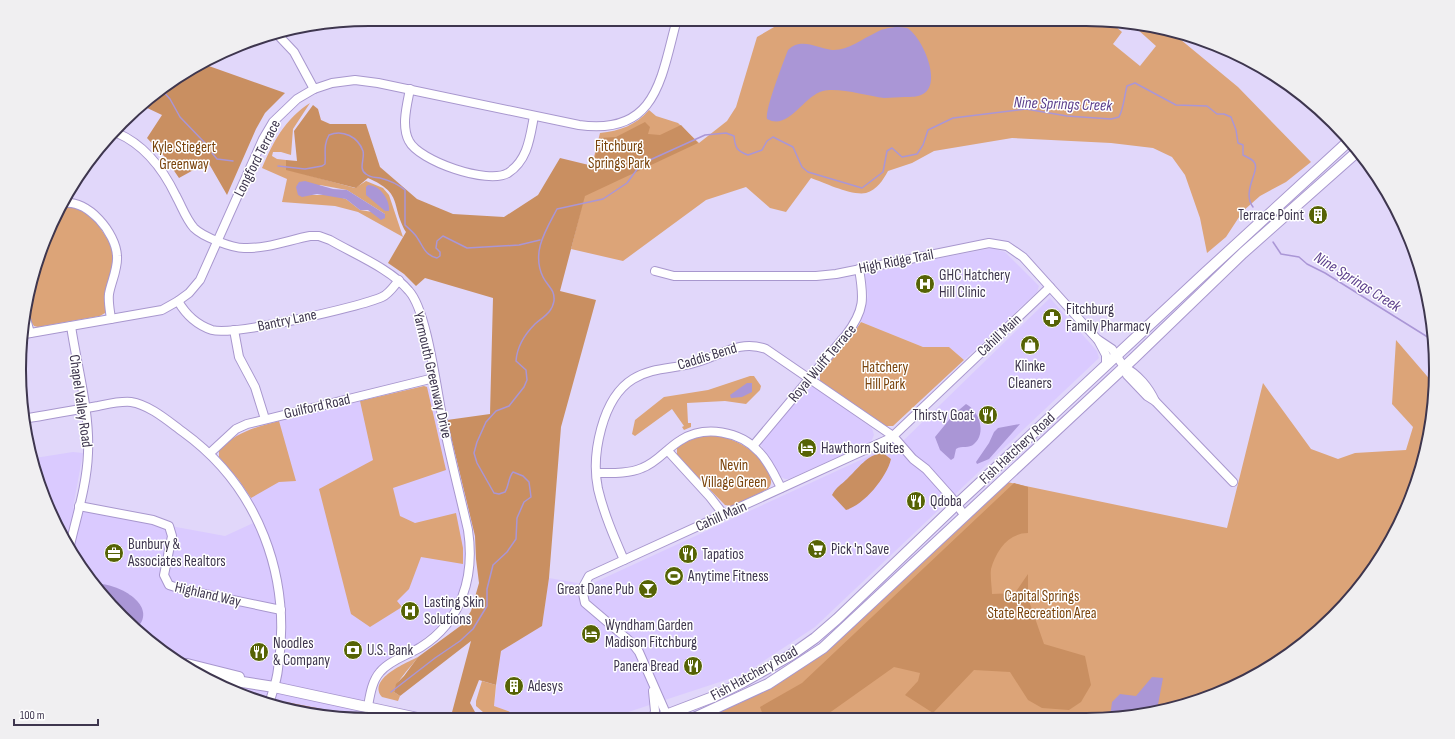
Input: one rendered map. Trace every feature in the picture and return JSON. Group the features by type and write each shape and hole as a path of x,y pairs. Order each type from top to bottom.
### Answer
{"main road":[{"name":"Fish Hatchery Road","path":"674,713 713,697 766,670 815,638 837,619 956,505 1345,144"},
{"name":"Fish Hatchery Road","path":"705,713 751,693 804,662 846,628 920,556 965,516 1124,367 1243,253 1354,155"},
{"path":"198,667 274,687"},
{"path":"219,678 274,687 397,713"}],"street":[{"name":"Longford Terrace","path":"28,334 162,310 178,302 190,293 200,280 263,139 273,122 296,99 314,89 332,83 355,80 410,89 584,126 610,127 618,125 635,116 650,101 658,86 675,26"},
{"path":"281,38 294,52 314,89"},
{"path":"410,89 405,120 406,133 409,141 415,149 431,160 482,176 492,177 504,174 516,166 525,154 534,116"},
{"name":"Yarmouth Greenway Drive","path":"120,134 142,148 158,164 170,183 188,220 196,229 218,241 236,248 261,247 310,236 319,236 330,240 399,280 410,292 422,318 468,530 471,561 469,578 458,607 438,634 379,672 372,688 368,706"},
{"path":"69,203 74,203 94,213 113,240 117,255 109,296 111,319"},
{"name":"High Ridge Trail","path":"656,271 674,276 816,276 993,243 1007,246 1017,252 1050,287 1097,339 1106,355 1106,366"},
{"name":"Royal Wulff Terrace","path":"753,446 846,335 858,318 862,307 863,293 859,269"},
{"name":"Bantry Lane","path":"178,302 190,317 200,324 213,330 234,330 280,322 364,303 386,295 399,280"},
{"name":"Cahill Main","path":"662,713 642,657 636,648 585,603 582,589 589,576 893,436 1050,287"},
{"name":"Chapel Valley Road","path":"71,326 85,408 88,454 71,540"},
{"path":"234,330 239,357 255,387 265,418"},
{"name":"High Ridge Trail","path":"1097,339 1112,349 1124,367 1127,375 1233,482"},
{"name":"Caddis Bend","path":"624,560 608,524 598,489 596,473 599,445 607,409 618,392 627,383 641,375 654,370 699,362 730,348 748,345 766,349 893,436 913,459 926,469 965,516"},
{"name":"Guilford Road","path":"210,453 236,429 265,418 434,378"},
{"path":"30,418 130,402 141,405 162,416 210,453 244,497 264,536 275,570 281,610 278,669 271,698"},
{"path":"596,473 621,472 642,468 668,451 687,436 709,431 729,434 753,446 767,461 781,488"},
{"path":"668,451 713,500 724,515"},
{"name":"Highland Way","path":"79,506 152,520 169,526 172,536 164,575 169,585 181,589 281,610"},
{"name":"Cahill Main","path":"653,688 654,713"}],"shaded area":[{"path":"895,27 907,28 919,40 924,50 931,71 931,81 929,89 923,94 914,97 884,98 845,91 829,90 816,94 789,117 775,121 767,119 771,96 788,50 793,46 798,44 809,44 832,50 838,50 849,47 880,31"},
{"path":"305,181 333,189 347,190 385,214 385,218 381,220 368,210 360,210 346,199 317,194 302,197 298,195 296,187 299,182"},
{"path":"368,185 380,190 388,202 389,211 385,211 366,195 366,187"},
{"path":"992,248 1005,252 1039,286 1037,292 964,360 949,347 923,347 861,322 868,296 865,273"},
{"path":"1050,298 1097,351 1099,358 815,627 744,674 625,713 513,713 494,706 501,651 542,626 549,578 589,585 904,440"},
{"path":"747,383 752,383 752,392 742,397 731,398 730,395"},
{"path":"424,386 429,387 432,392 463,530 466,548 466,572 458,598 439,626 417,644 388,659 372,674 359,713 325,710 302,706 259,695 218,678 198,667 160,642 143,628 111,596 84,560 61,521 44,480 38,458 73,452 83,453 73,508 225,536 262,519 238,479 219,457 219,451 237,435 266,424"},
{"path":"807,387 814,387 872,428 874,435 871,442 789,479 785,479 781,477 761,445 763,440"},
{"path":"966,404 971,407 978,417 981,428 980,434 974,444 968,447 956,449 954,458 951,460 940,450 935,437 953,415"},
{"path":"1020,424 989,459 977,464 976,462 998,428"},
{"path":"101,584 115,587 133,597 143,611 142,619 139,624"},
{"path":"1152,677 1163,678 1158,705 1111,712 1112,702 1120,694 1136,696"}],"green space":[{"name":"Fitchburg Springs Park","path":"776,26 1108,27 1117,28 1122,32 1113,44 1140,66 1156,46 1139,31 1153,33 1181,40 1238,87 1311,162 1286,182 1260,196 1243,211 1226,237 1207,253 1200,218 1185,175 1172,157 1153,148 1111,143 1012,138 934,151 912,163 888,171 876,187 870,192 866,193 853,193 811,178 786,212 770,208 746,187 706,200 623,261 571,249 600,133 621,129 639,120 649,110 656,116 678,123 699,143 727,121 736,107 757,37"},
{"name":"Kyle Stiegert Greenway","path":"209,66 285,93 265,113 256,129 227,195 208,162 179,178 164,156 147,138 162,115 147,108 179,84"},
{"path":"310,103 293,129 291,155 281,152 273,152 272,156 277,159 286,160 286,169 355,188 366,181 383,188 389,195 403,237 358,212 335,206 282,202 287,179 262,168 275,140 301,109","holes":["320,185 347,190 385,214 360,210 346,199 332,195 308,195"]},
{"name":"Fitchburg Springs Park","path":"313,105 318,109 321,120 330,124 366,124 380,167 417,199 453,214 504,217 538,195 560,158 593,166 599,138 616,137 645,122 650,127 648,134 660,135 681,125 698,143 585,196 560,291 596,300 561,427 549,578 542,626 501,651 496,685 479,680 470,703 476,713 452,713 471,641 400,696 394,692 396,684 418,657 463,624 471,611 479,583 475,536 447,420 490,414 493,298 425,278 416,286 404,274 388,263 406,232 392,195 387,189 368,178 356,188 286,170 286,160 297,161 294,131"},
{"path":"67,207 74,207 93,217 112,246 113,263 105,299 105,313 100,316 38,327 34,326 31,320 33,302 44,259"},
{"name":"Hatchery Hill Park","path":"861,322 923,347 949,347 964,360 893,426 885,426 820,381 820,374"},
{"name":"Capital Springs State Recreation Area","path":"1396,340 1429,378 1426,414 1417,458 1411,480 1394,521 1383,541 1358,579 1344,596 1312,628 1276,655 1237,678 1196,695 1174,701 1130,710 1108,712 715,713 740,703 775,684 1007,482 1227,528 1263,383 1311,449 1338,459 1355,453 1406,450 1413,427 1392,404"},
{"path":"754,376 761,386 760,390 746,404 725,401 687,403 688,423 691,423 691,427 684,430 682,427 684,426 672,409 635,436 632,434 635,420 664,397 708,390"},
{"path":"424,386 427,387 446,470 393,488 400,516 415,523 456,513 463,548 463,564 421,557 409,589 397,601 402,607 370,627 351,614 319,489 373,460 360,401"},
{"path":"279,421 296,481 279,482 251,498 238,479 219,457 219,451 232,439 246,431"},
{"name":"Nevin Village Green","path":"712,435 737,442 752,451 764,464 771,479 771,485 768,489 732,506 725,505 677,456 677,448 685,442"},
{"path":"883,453 891,459 889,466 880,482 860,502 846,510 832,495 837,488 867,459"},
{"path":"1014,483 1028,487 1028,533 1014,536 1004,544 996,556 991,569 992,594 1015,593 1028,574 1028,598 1044,644 1085,656 1091,685 1081,702 1069,710 1042,708 1028,700 1010,672 974,670 933,713 905,695 918,681 920,673 894,667 829,713 762,713 760,707 802,683"},
{"path":"418,657 395,688 394,692 400,696 398,701 382,697 379,690 380,684 384,678 390,672"},
{"path":"482,681 496,685 494,706 513,713 484,713 476,706"},
{"path":"286,702 330,710 302,706"}],"waterway":[{"name":"Nine Springs Creek","path":"391,692 460,641 473,629 487,606 487,589 493,565 507,552 516,539 517,518 524,502 531,497 529,482 523,476 513,472 505,492 499,494 494,493 477,463 474,453 486,422 496,411 509,406 524,387 527,380 526,370 516,361 518,351 528,332 547,314 553,305 554,297 551,288 543,277 540,268 539,250 548,225 557,209 603,199 627,183 641,164 705,135 726,133 734,136 737,148 741,152 748,155 762,150 767,141 773,137 793,147 802,167 808,172 862,188 883,172 887,151 892,148 902,157 917,154 923,145 928,130 953,118 1026,109 1067,116 1111,119 1119,117 1127,86 1135,83 1176,105 1207,106 1217,114 1224,114 1231,117 1236,130 1238,143 1243,145 1243,155 1252,160 1255,166 1249,194 1253,207"},
{"name":"Nine Springs Creek","path":"165,94 170,99 180,117 205,143"},
{"name":"Nine Springs Creek","path":"278,166 305,169 322,166 325,164 325,146 329,135 334,133 345,134 354,138 361,146 363,151 362,169 366,174 390,181 405,190 405,225 415,235 425,251 433,257 437,258 440,256 440,252 436,248 437,241 443,236 467,248 519,245 540,240"},
{"path":"212,153 217,159 233,161"},
{"name":"Nine Springs Creek","path":"1273,242 1281,254 1299,257 1307,264 1325,273 1427,337"}],"place":[{"name":"Terrace Point","path":"1318,215"},
{"name":"GHC Hatchery Hill Clinic","path":"925,284"},
{"name":"Fitchburg Family Pharmacy","path":"1052,318"},
{"name":"Klinke Cleaners","path":"1030,345"},
{"name":"Thirsty Goat","path":"988,415"},
{"name":"Hawthorn Suites","path":"807,448"},
{"name":"Qdoba","path":"916,501"},
{"name":"Pick 'n Save","path":"817,549"},
{"name":"Bunbury & Associates Realtors","path":"114,553"},
{"name":"Tapatios","path":"688,554"},
{"name":"Anytime Fitness","path":"674,576"},
{"name":"Great Dane Pub","path":"648,589"},
{"name":"Lasting Skin Solutions","path":"410,611"},
{"name":"Wyndham Garden Madison Fitchburg","path":"591,634"},
{"name":"U.S. Bank","path":"353,650"},
{"name":"Noodles & Company","path":"259,652"},
{"name":"Panera Bread","path":"693,666"},
{"name":"Adesys","path":"514,686"}]}
